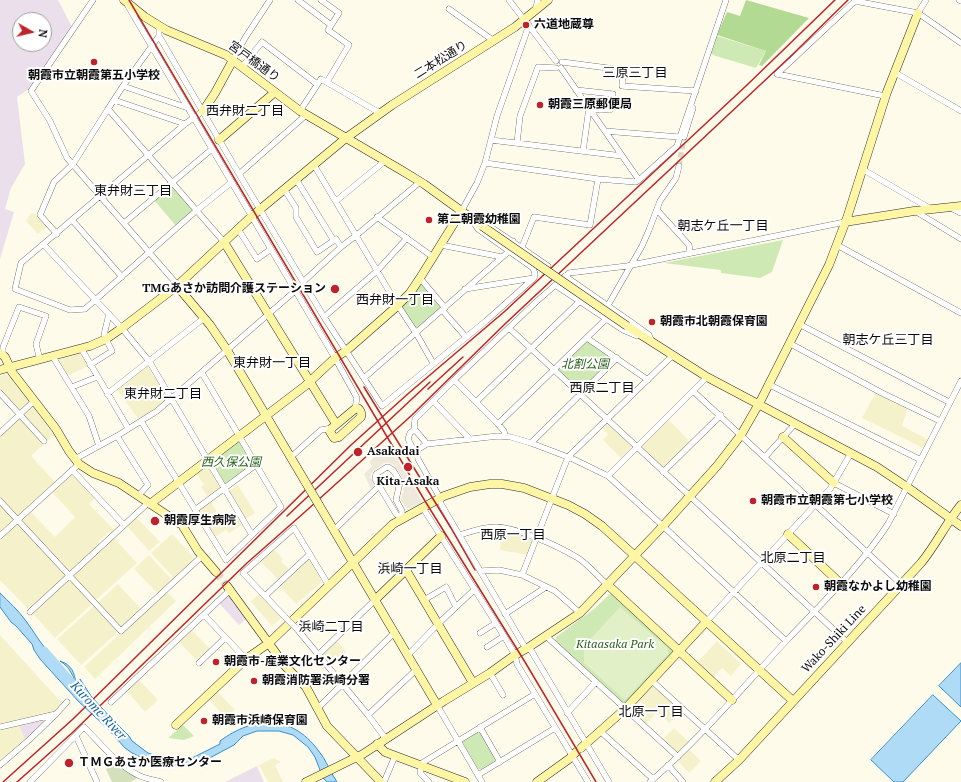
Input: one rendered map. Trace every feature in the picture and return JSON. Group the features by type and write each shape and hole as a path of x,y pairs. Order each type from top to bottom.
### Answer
{"street":[{"path":"93,0 31,91 50,121 67,158 175,282 227,350 376,599 482,782"},
{"path":"124,0 252,216 357,398 355,408 334,426 321,430 291,457"},
{"name":"宮戸橋通り","path":"124,0 159,26 182,38 219,51 233,60 303,113 420,182 626,326 707,377 877,467 961,526"},
{"path":"232,182 197,210 85,309 70,310 16,289 21,263 73,221 184,124 202,111 215,92 245,38 270,0"},
{"path":"298,0 331,25"},
{"path":"321,0 339,13 328,30 349,45 327,82"},
{"path":"509,0 559,65 639,180"},
{"path":"534,11 538,0"},
{"name":"二本松通り","path":"0,370 53,357 106,339 177,286 252,216 346,138 380,113 526,22 534,11 548,0"},
{"path":"485,163 598,178 636,182 639,180 677,146 698,95 696,91 726,0"},
{"path":"306,782 357,757 437,705 490,673 580,613 636,556 717,466 741,435 823,279 846,222 885,96 918,14 926,0"},
{"path":"885,96 777,74 855,1 918,14 961,42"},
{"path":"449,8 494,41"},
{"path":"30,612 124,525 149,504 309,382 335,358 346,351 410,293 441,245 477,183 485,163 497,116 526,22"},
{"path":"159,26 159,36 219,140 324,317 382,406 486,321 534,278 535,274 533,268 478,229 471,218"},
{"path":"56,234 40,215 54,182 72,164 150,46 159,36"},
{"path":"242,67 262,42 317,84"},
{"path":"517,143 520,116 538,67 559,65 623,70 622,86 696,91"},
{"path":"894,72 961,111"},
{"path":"239,174 303,113 321,79 380,113"},
{"path":"123,86 188,108"},
{"path":"576,90 613,94 610,110 590,110"},
{"path":"219,140 275,92"},
{"path":"114,100 184,124"},
{"path":"108,109 224,242 269,314 334,426"},
{"path":"583,151 590,110"},
{"path":"605,131 681,137"},
{"path":"491,140 622,156"},
{"path":"124,223 212,149"},
{"path":"336,201 386,161"},
{"path":"314,165 433,363"},
{"path":"607,306 649,230 666,190 676,178 679,166"},
{"path":"862,170 932,210"},
{"path":"522,247 534,217 590,225 598,178"},
{"path":"296,179 334,241"},
{"path":"304,282 341,247 420,182"},
{"path":"284,189 296,208 296,217 317,252 336,239 341,247"},
{"path":"417,450 412,447 408,439 410,433 414,430 415,419 454,380 569,273 631,265 846,222 914,211 961,206"},
{"path":"950,207 961,213"},
{"path":"657,210 690,245 690,252"},
{"path":"914,211 961,239"},
{"path":"377,217 433,257"},
{"path":"471,218 485,223 548,266"},
{"path":"73,221 122,277"},
{"path":"238,229 257,259 271,249"},
{"path":"324,317 377,271 407,238"},
{"path":"364,378 509,251 513,241"},
{"path":"44,245 122,328 149,361 252,535"},
{"path":"441,245 502,257"},
{"path":"837,245 961,312"},
{"path":"533,268 539,260"},
{"path":"565,276 649,335 653,343"},
{"path":"420,278 466,337"},
{"path":"464,289 534,278"},
{"path":"555,285 623,330 653,343"},
{"path":"0,536 72,470 77,461 156,411 202,373 295,291"},
{"path":"476,402 580,301"},
{"path":"40,360 36,344 46,316 19,307 1,349 9,368 56,429 77,461 93,473 115,481 182,525 202,556 216,572"},
{"path":"90,365 112,351 104,335 109,314"},
{"path":"107,394 204,318"},
{"path":"498,424 606,319"},
{"path":"799,324 879,367 950,402"},
{"path":"509,328 847,642"},
{"path":"587,338 648,380"},
{"path":"789,343 882,393 940,421"},
{"path":"81,348 128,428"},
{"path":"522,575 568,457 672,355"},
{"path":"53,357 89,416 99,446"},
{"path":"531,443 618,358"},
{"path":"141,421 226,560 281,507 240,435 202,373"},
{"path":"72,387 97,377"},
{"path":"608,476 707,377"},
{"path":"454,380 498,424 504,431 505,436"},
{"path":"600,731 652,781 678,757 814,612 878,540 894,514 961,381"},
{"path":"768,384 921,460"},
{"path":"693,391 721,415 815,505 901,584"},
{"path":"0,393 44,441"},
{"path":"0,433 34,401"},
{"path":"433,401 470,439"},
{"path":"334,426 331,434 334,438 339,437 361,417 361,412 358,408 355,408"},
{"path":"663,472 721,415"},
{"path":"765,457 795,424"},
{"path":"414,430 427,444"},
{"path":"117,436 148,485 138,496"},
{"path":"417,450 427,444 505,436 531,443 568,457 608,476 786,641"},
{"path":"784,437 834,483 894,514"},
{"path":"417,450 418,459 440,498 441,504 505,614 528,648 567,713 588,782"},
{"path":"537,782 570,759 625,709 815,505 834,483 852,453"},
{"path":"195,510 257,464"},
{"path":"385,468 391,468 401,484 396,500 402,510 402,518 396,514 375,479 376,474 385,468"},
{"path":"72,470 124,525"},
{"path":"176,725 246,659 269,643 393,524 440,498 470,487 490,484 524,488 552,498 585,514 636,556 793,701"},
{"path":"334,530 379,486"},
{"path":"387,500 396,500"},
{"path":"0,501 121,631 202,556"},
{"name":"Wako-Shiki Line","path":"715,782 739,760 927,556 961,505"},
{"path":"423,508 504,636 515,655 517,664 556,728 609,782"},
{"path":"460,536 478,529 496,527 513,530 537,538 580,559 732,700"},
{"path":"330,586 294,528 242,573 285,617 318,655 386,739"},
{"path":"788,534 840,583"},
{"path":"318,655 441,536"},
{"path":"265,596 310,554"},
{"path":"406,570 473,683"},
{"path":"481,571 499,570 522,575 555,591 580,613"},
{"path":"424,600 446,587 456,607"},
{"path":"505,614 546,587"},
{"path":"111,702 204,615 228,588 286,667 306,687 330,730 382,782 395,756"},
{"path":"408,655 475,589"},
{"path":"204,615 246,659"},
{"path":"480,633 496,623"},
{"path":"317,709 395,632"},
{"path":"487,647 504,636"},
{"path":"546,636 678,757"},
{"path":"199,663 225,638"},
{"path":"368,715 417,669"},
{"path":"490,673 503,695"},
{"path":"652,680 739,760"},
{"path":"567,713 596,682"},
{"path":"429,782 420,772 422,763 535,694"},
{"path":"0,765 56,714 67,702"},
{"path":"0,727 56,714"},
{"path":"30,782 84,727 130,771 142,777 161,782"},
{"path":"480,727 500,762"},
{"path":"478,775 556,728"},
{"path":"76,736 97,782"},
{"path":"377,744 386,752 395,756 465,782"},
{"path":"668,765 683,782"}],"shaded area":[{"path":"0,0 58,0 72,27 29,89 17,97 25,164 11,188 5,209 14,212 0,259"},
{"path":"31,213 38,215 47,227 38,234 26,221"},
{"path":"81,354 88,366 67,376 58,360"},
{"path":"147,365 168,398 167,401 139,420 117,390"},
{"path":"6,374 14,380 30,402 20,412 0,391 0,376"},
{"path":"876,392 908,407 902,426 929,440 925,449 862,418"},
{"path":"31,405 54,435 47,441 22,414"},
{"path":"19,417 45,443 31,456 55,482 17,518 0,499 0,434"},
{"path":"668,419 690,442 664,467 662,467 642,448 642,445"},
{"path":"607,424 631,446 631,448 621,458 603,440 608,434 603,428"},
{"path":"388,444 423,503 406,508 401,500 405,483 394,465 390,463 384,463 372,472 370,477 375,484 371,489 364,474 372,466 369,462"},
{"path":"207,465 221,488 208,497 201,487 204,484 195,472"},
{"path":"72,473 95,498 89,504 115,531 112,535 109,532 98,542 101,545 70,574 22,522 31,512 55,537 75,517 52,492"},
{"path":"238,485 255,513 245,519 229,491"},
{"path":"210,501 222,520 235,512 242,525 229,533 226,530 215,537 199,510"},
{"path":"0,503 15,519 0,534"},
{"path":"135,516 160,542 149,551 126,525"},
{"path":"19,523 68,576 30,611 0,580 0,541"},
{"path":"502,531 511,532 532,539 533,542 528,555 500,550"},
{"path":"172,534 196,560 175,579 151,553"},
{"path":"113,537 137,563 95,601 71,576"},
{"path":"273,548 283,559 281,561 290,570 279,580 259,560"},
{"path":"149,555 173,581 159,595 134,569"},
{"path":"309,557 321,580 321,583 296,604 279,586"},
{"path":"70,578 93,603 55,638 32,613"},
{"path":"118,584 142,610 121,630 97,603"},
{"path":"166,591 176,601 95,679 84,667"},
{"path":"259,593 283,617 272,626 251,602"},
{"path":"229,594 246,619 239,625 219,603"},
{"path":"95,605 119,631 81,665 57,639"},
{"path":"191,629 211,650 198,662 178,641"},
{"path":"0,635 63,704 55,711 0,726"},
{"path":"336,640 346,652 330,667 321,656"},
{"path":"717,641 741,664 731,676 722,668 713,678 697,663"},
{"path":"138,679 158,700 145,712 126,690"},
{"path":"656,685 682,710 669,723 657,712 645,725 638,717 646,708 639,700 652,686"},
{"path":"218,692 235,710 226,718 209,700"},
{"path":"48,717 48,719 25,740 19,725"},
{"path":"19,725 25,740 0,762 0,730"},
{"path":"674,728 689,742 679,753 676,753 662,740"},
{"path":"689,749 701,761 689,773 678,761"},
{"path":"274,758 281,762 275,765 283,782 268,782 259,765"},
{"path":"257,766 264,782 225,782"}],"green space":[{"path":"746,0 809,18 762,66 759,65 766,51 717,35 727,12 740,16"},
{"path":"717,36 766,51 756,68 716,56 711,54"},
{"path":"172,184 195,210 176,226 154,200"},
{"path":"783,240 772,272 760,278 721,273 721,270 664,263"},
{"path":"420,283 440,305 440,308 418,328 415,328 402,307"},
{"name":"北割公園","path":"586,342 589,342 612,358 612,361 582,390 578,390 559,372 559,368"},
{"name":"西久保公園","path":"239,440 253,464 226,483 223,483 211,463 212,460"},
{"name":"Kitaasaka Park","path":"612,592 675,650 625,705 555,641 556,637 594,609"},
{"name":"Kitaasaka Park","path":"620,607 668,648 668,654 625,700 584,663 584,646"},
{"path":"183,725 194,736 184,740 168,738"},
{"path":"477,732 480,732 497,761 482,770 477,769 461,743"},
{"path":"117,763 136,776 136,779 130,782 112,782 106,769"}],"water":[{"path":"0,593 26,621 52,656 51,662 62,675 73,685 73,676 67,667 60,661 72,669 76,684 81,691 84,692 80,684 80,679 91,696 132,741 148,753 160,757 192,758 220,744 220,741 246,727 259,723 272,723 284,725 296,730 307,738 326,761 337,782 327,782 323,778 315,757 308,747 293,735 279,731 257,731 243,736 234,745 204,761 192,764 172,766 160,764 148,761 132,753 125,748 107,728 79,702 40,659 32,644 11,622 0,607"},
{"path":"961,663 961,707 939,686"},
{"path":"933,695 961,721 903,782 894,782 871,760"}],"waterway":[{"name":"Kurome River","path":"44,651 81,694"}],"tunnel":[{"path":"679,166 684,137"},
{"path":"216,572 227,586"}],"railway":[{"path":"129,0 425,501 525,662 596,782"},
{"path":"3,782 73,719 351,445 410,392 504,312 747,85 835,0"},
{"path":"17,782 72,733 247,563 412,415 506,323 792,55 848,0"},
{"path":"428,389 463,357"},
{"path":"287,516 430,382"},
{"path":"364,387 451,528 475,570"}],"place":[{"name":"六道地蔵尊","path":"526,25"},
{"name":"朝霞市立朝霞第五小学校","path":"94,62"},
{"name":"朝霞三原郵便局","path":"540,105"},
{"name":"第二朝霞幼稚園","path":"429,220"},
{"name":"TMGあさか訪問介護ステーション","path":"335,289"},
{"name":"朝霞市北朝霞保育園","path":"652,322"},
{"name":"Asakadai","path":"358,452"},
{"name":"Kita-Asaka","path":"408,467"},
{"name":"朝霞市立朝霞第七小学校","path":"753,501"},
{"name":"朝霞厚生病院","path":"155,521"},
{"name":"朝霞なかよし幼稚園","path":"816,587"},
{"name":"朝霞市-産業文化センター","path":"216,662"},
{"name":"朝霞消防署浜崎分署","path":"254,681"},
{"name":"朝霞市浜崎保育園","path":"204,721"},
{"name":"ＴＭＧあさか医療センター","path":"69,763"}],"district":[{"name":"三原三丁目","path":"635,73"},
{"name":"西弁財二丁目","path":"245,111"},
{"name":"東弁財三丁目","path":"133,191"},
{"name":"朝志ケ丘一丁目","path":"723,226"},
{"name":"西弁財一丁目","path":"395,300"},
{"name":"朝志ケ丘三丁目","path":"888,340"},
{"name":"東弁財一丁目","path":"272,363"},
{"name":"西原二丁目","path":"602,388"},
{"name":"東弁財二丁目","path":"163,394"},
{"name":"西原一丁目","path":"513,535"},
{"name":"北原二丁目","path":"793,558"},
{"name":"浜崎一丁目","path":"410,569"},
{"name":"浜崎二丁目","path":"331,627"},
{"name":"北原一丁目","path":"651,712"}]}
